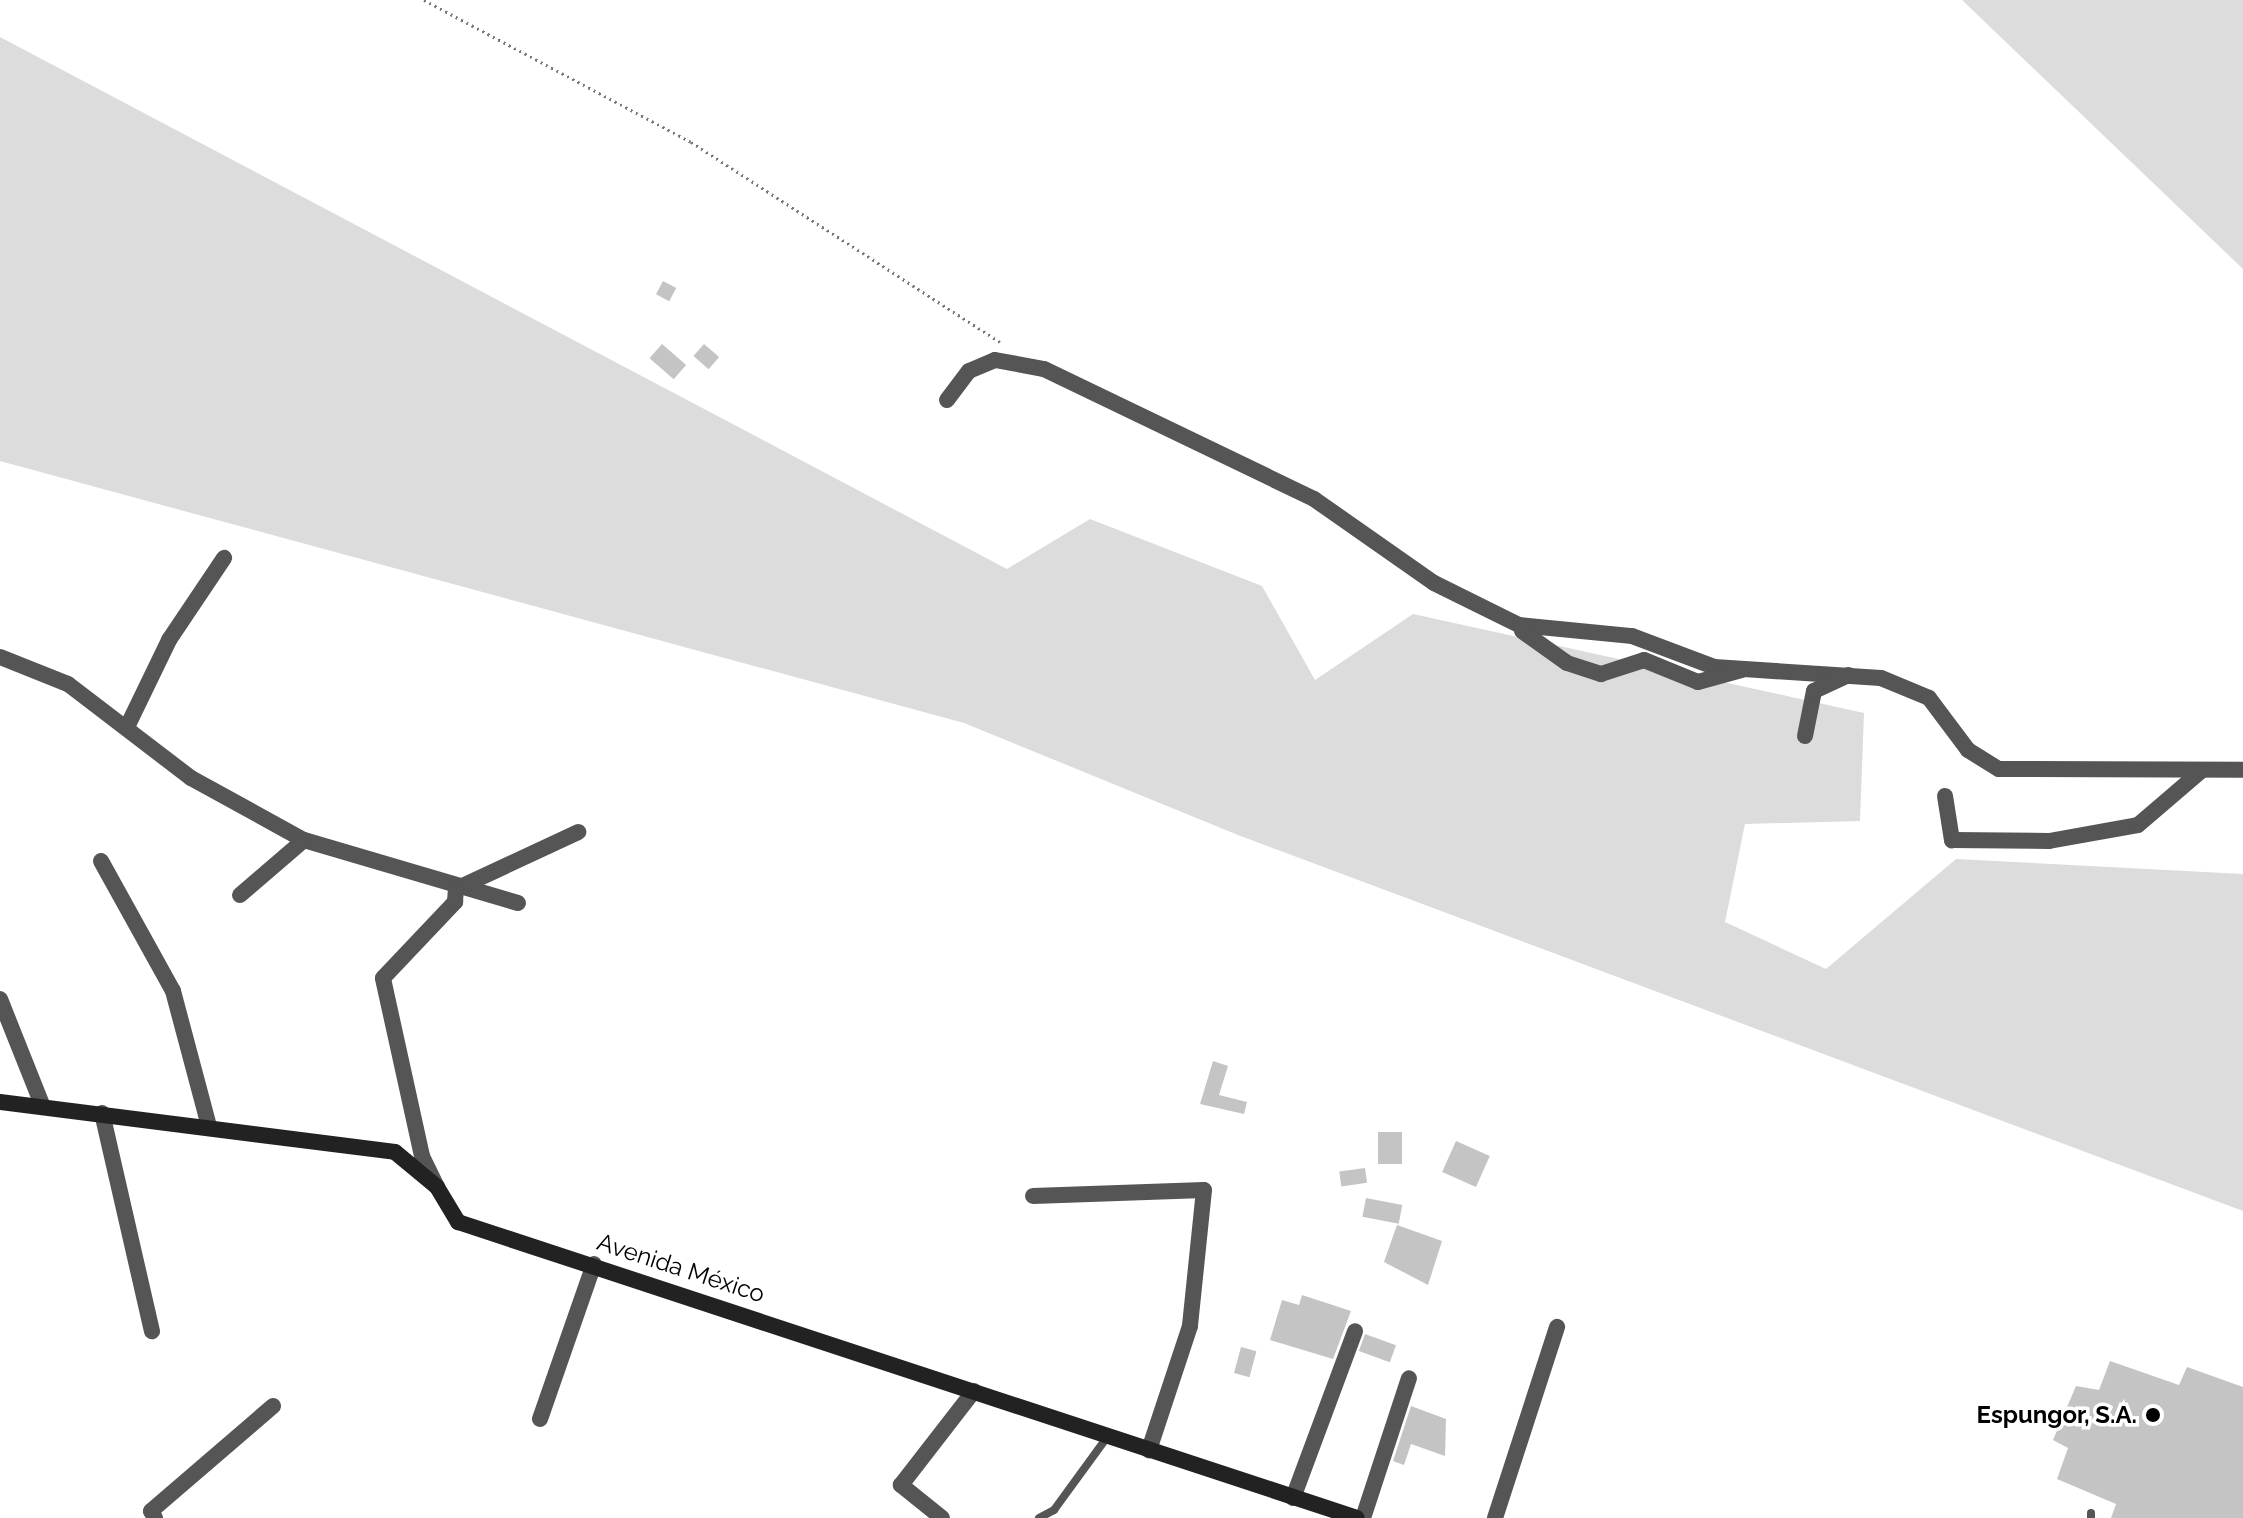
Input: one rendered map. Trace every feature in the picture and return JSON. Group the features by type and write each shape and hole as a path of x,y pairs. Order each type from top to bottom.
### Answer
{"main road":[{"name":"Avenida México","path":"0,1102 209,1126 395,1152 437,1187 458,1222 594,1264 1360,1518"}],"street":[{"path":"947,400 969,371 995,360 1044,369 1314,499 1434,583 1508,620 1547,633 1632,636 1742,670 1854,673 1929,698 1968,750 2008,771 2076,765 2243,770"},
{"path":"127,727 169,640 224,558"},
{"path":"1508,620 1567,663 1601,674 1644,660 1698,682 1742,670"},
{"path":"0,657 68,684 191,778 304,840 456,889 518,903"},
{"path":"1805,736 1814,691 1854,673"},
{"path":"1945,796 1952,840 2049,841 2138,825 2201,771"},
{"path":"456,889 578,832"},
{"path":"240,895 304,840"},
{"path":"101,861 173,991 209,1126"},
{"path":"437,1187 422,1156 383,978 455,902 456,889"},
{"path":"0,999 43,1107"},
{"path":"102,1113 152,1331"},
{"path":"1033,1196 1204,1190 1190,1326 1149,1450"},
{"path":"540,1419 594,1264"},
{"path":"1495,1518 1557,1327"},
{"path":"1293,1498 1355,1331"},
{"path":"1360,1518 1409,1378"},
{"path":"942,1518 901,1485 974,1391"},
{"path":"153,1514 273,1406"}],"lane":[{"path":"1039,1518 1054,1510 1109,1436"}],"path":[{"path":"424,0 691,142 1004,345"}],"shaded area":[{"path":"1962,0 2243,0 2243,269"},
{"path":"0,37 1007,569 1090,519 1262,586 1315,680 1413,614 1864,713 1860,821 1745,824 1725,922 1826,969 1956,859 2243,874 2243,1211 1238,835 964,723 0,461"}],"building":[{"path":"663,281 676,288 669,301 656,294"},
{"path":"662,344 686,365 674,379 650,358"},
{"path":"704,344 719,357 709,369 694,356"},
{"path":"1213,1061 1228,1066 1219,1095 1247,1102 1244,1114 1200,1104"},
{"path":"1378,1132 1402,1132 1402,1164 1378,1164"},
{"path":"1456,1141 1490,1156 1476,1187 1442,1172"},
{"path":"1365,1168 1367,1183 1341,1186 1339,1172"},
{"path":"1366,1198 1402,1205 1399,1224 1362,1217"},
{"path":"1397,1225 1442,1241 1428,1285 1384,1262"},
{"path":"1302,1295 1351,1311 1333,1359 1270,1340 1282,1300 1299,1305"},
{"path":"1365,1334 1396,1345 1390,1362 1359,1351"},
{"path":"1241,1347 1256,1351 1249,1377 1234,1373"},
{"name":"Espungor, S.A.","path":"2110,1361 2179,1385 2187,1367 2243,1387 2243,1518 2111,1518 2116,1504 2057,1479 2068,1448 2053,1440 2076,1386 2099,1390"},
{"path":"1411,1406 1446,1419 1445,1456 1411,1444 1404,1465 1393,1461"}],"place":[{"name":"Espungor, S.A.","path":"2153,1415"}]}
